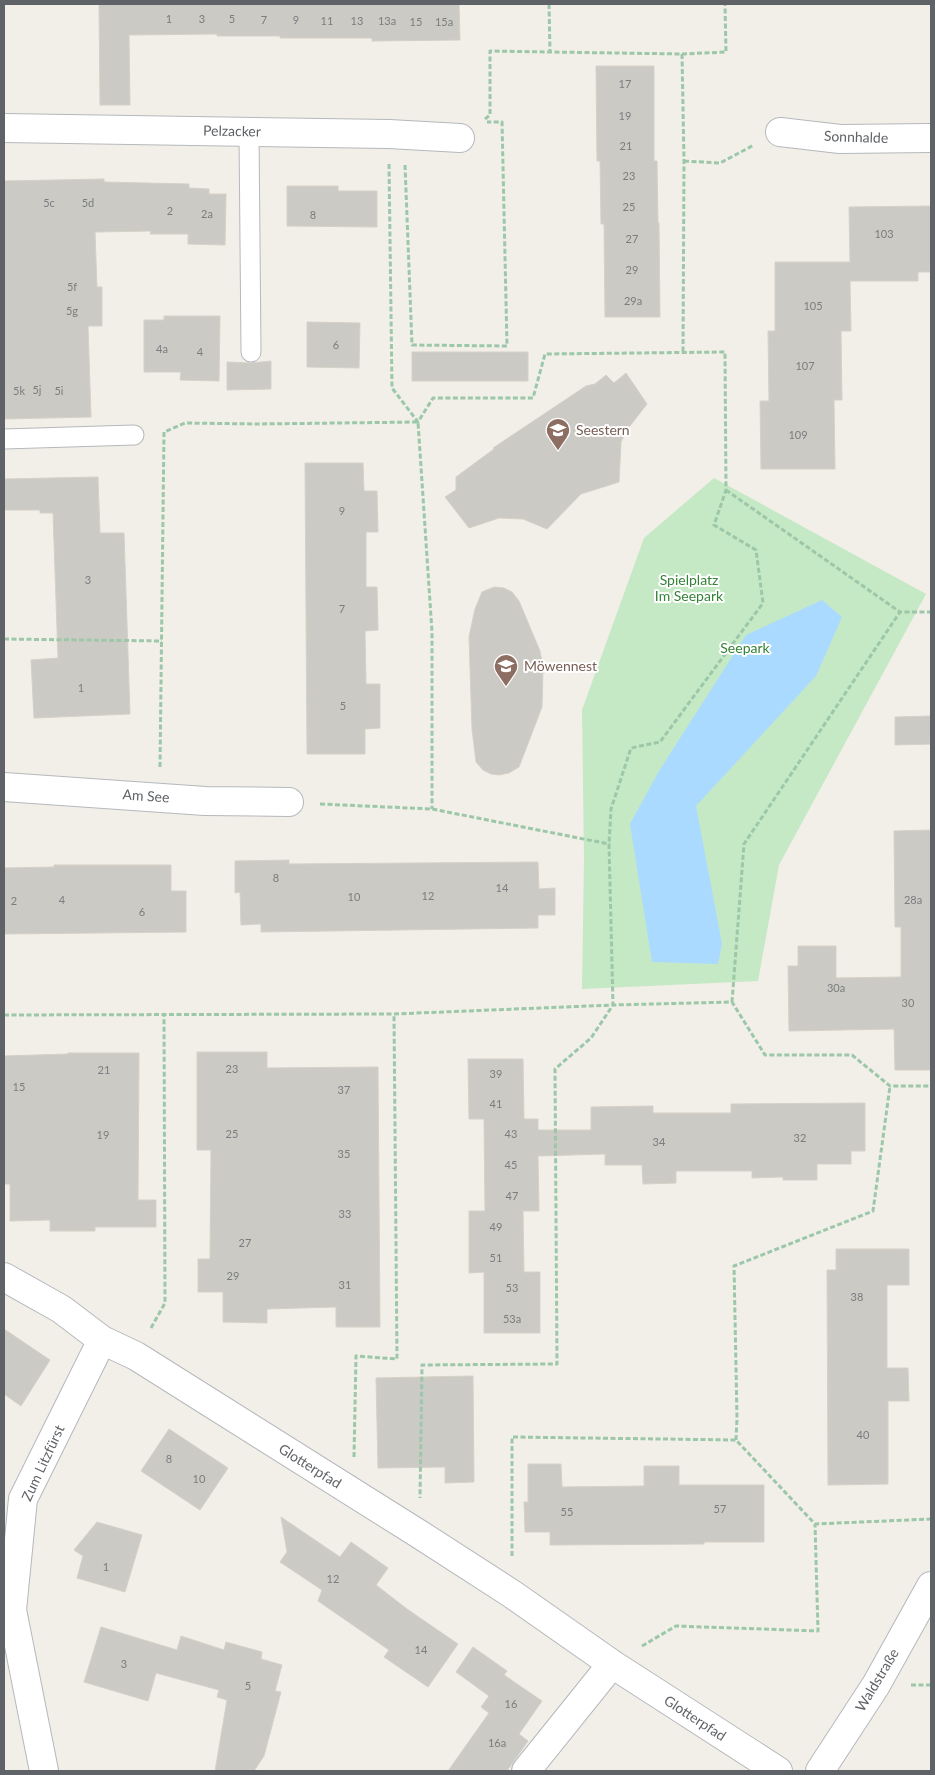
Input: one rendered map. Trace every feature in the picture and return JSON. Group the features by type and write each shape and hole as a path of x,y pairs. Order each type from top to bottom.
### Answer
{"street":[{"name":"Pelzacker","path":"4,128 397,134 460,138"},
{"name":"Sonnhalde","path":"780,132 840,139 931,138"},
{"name":"Am See","path":"4,786 205,801 289,802"},
{"name":"Glotterpfad","path":"4,1277 61,1309 102,1340 136,1356 419,1534 512,1594 612,1664 778,1771"},
{"name":"Zum Litzfürst","path":"44,1771 12,1610 23,1499 102,1340"},
{"name":"Waldstraße","path":"820,1771 876,1685 931,1586"},
{"path":"526,1771 612,1664"}],"lane":[{"path":"249,132 250,352"},
{"path":"4,439 134,435"}],"path":[{"path":"549,4 550,52"},
{"path":"397,134 412,345 507,346 502,122 480,122 490,115 490,50 682,54 726,52 725,4"},
{"path":"682,54 684,162 683,353"},
{"path":"684,162 720,163 780,132"},
{"path":"397,134 392,388 418,422 432,632 432,809"},
{"path":"418,422 433,398 533,398 545,354 725,352 726,490 714,525 756,550 764,603 660,742 631,748 611,809 609,844 613,1005 591,1038 555,1069 557,1364 422,1365 419,1534"},
{"path":"160,797 164,432 185,423 418,422"},
{"path":"726,490 900,612 931,612"},
{"path":"900,612 744,844 732,1002 765,1054 852,1054 890,1086 931,1086"},
{"path":"4,639 162,641"},
{"path":"289,802 432,809 609,844"},
{"path":"4,1016 394,1014 732,1002"},
{"path":"358,1496 354,1462 356,1356 397,1359 394,1014"},
{"path":"136,1356 165,1303 164,1015"},
{"path":"612,1664 676,1626 818,1631 815,1524 736,1440 734,1266 873,1211 890,1086"},
{"path":"512,1594 512,1437 736,1440"},
{"path":"815,1524 931,1519"}],"green space":[{"name":"Seepark","path":"714,478 926,594 779,865 758,981 582,989 584,858 582,710 644,538"}],"water":[{"path":"822,600 842,617 816,676 696,806 722,944 718,964 652,962 630,824 659,771 746,635"}],"building":[{"path":"99,4 459,4 460,40 372,41 372,38 280,38 280,36 217,36 217,34 129,35 130,105 100,105"},
{"path":"596,66 654,66 654,161 657,161 660,317 605,317 604,224 601,224 600,161 597,161"},
{"path":"104,179 104,182 189,184 189,188 209,189 209,194 226,194 225,245 188,244 188,234 150,234 151,231 95,232 97,287 102,287 102,326 88,326 91,417 4,419 4,181"},
{"path":"287,186 338,186 338,191 377,191 377,227 287,226"},
{"path":"931,206 931,272 918,272 918,281 850,281 851,331 841,331 842,400 834,400 835,469 761,469 760,401 769,401 768,331 775,331 775,262 850,262 849,207"},
{"path":"164,316 220,316 219,381 180,380 181,372 144,372 144,320 164,320"},
{"path":"307,322 360,323 359,368 307,367"},
{"path":"412,352 528,352 528,381 412,381"},
{"path":"271,361 271,389 227,390 227,362 251,363"},
{"name":"Seestern","path":"626,373 647,404 626,431 621,442 619,482 581,494 547,529 523,519 499,518 469,528 445,497 456,490 456,477 493,448 586,386 595,384 606,375 614,383"},
{"path":"305,463 363,463 364,491 377,491 378,532 366,532 366,587 377,587 378,630 365,631 366,684 380,684 380,728 365,729 365,754 307,754"},
{"path":"98,477 100,533 124,533 130,714 34,718 31,660 58,658 53,513 40,513 40,510 4,510 4,479"},
{"name":"Möwennest","path":"494,587 504,588 512,592 519,601 540,651 543,667 542,707 519,767 509,773 499,775 483,770 476,762 472,729 469,637 475,609 482,592"},
{"path":"931,716 931,744 895,745 895,717"},
{"path":"931,830 931,1070 895,1070 894,1029 789,1031 788,966 798,966 798,946 836,946 836,978 901,977 901,927 895,927 894,831"},
{"path":"289,860 289,864 538,862 539,889 555,888 555,915 538,915 538,928 261,932 261,924 241,925 240,892 235,893 235,861"},
{"path":"54,865 171,865 171,891 186,891 186,932 4,934 4,868 54,867"},
{"path":"197,1052 267,1052 267,1068 378,1067 380,1327 336,1327 336,1307 267,1309 267,1323 223,1322 223,1292 198,1292 198,1259 210,1259 211,1150 197,1150"},
{"path":"68,1053 139,1053 138,1200 156,1200 156,1227 95,1227 95,1231 50,1231 50,1220 10,1221 10,1184 4,1184 4,1056"},
{"path":"468,1059 523,1059 524,1119 538,1119 538,1130 591,1130 591,1107 653,1106 653,1113 731,1113 731,1104 865,1103 865,1151 851,1151 851,1164 817,1164 817,1180 783,1180 783,1177 752,1178 752,1171 676,1171 676,1183 643,1184 642,1165 605,1165 605,1154 538,1156 539,1211 523,1211 524,1272 540,1272 540,1333 484,1333 484,1272 469,1273 469,1211 485,1211 484,1119 469,1119"},
{"path":"836,1249 909,1249 909,1285 887,1285 887,1368 908,1368 909,1401 888,1401 888,1484 828,1485 827,1270 836,1270"},
{"path":"4,1329 50,1360 21,1406 4,1394"},
{"path":"473,1376 474,1482 445,1483 445,1467 378,1468 376,1378"},
{"path":"169,1429 228,1468 200,1510 141,1471"},
{"path":"528,1464 561,1464 562,1487 644,1486 644,1466 679,1466 679,1485 764,1485 764,1542 550,1545 550,1532 525,1532 524,1502 528,1502"},
{"path":"281,1517 340,1557 351,1542 388,1568 376,1585 458,1644 428,1687 384,1657 389,1650 318,1601 322,1590 280,1562 287,1552"},
{"path":"97,1522 142,1535 125,1592 77,1578 83,1556 74,1550"},
{"path":"101,1627 177,1650 181,1636 224,1650 226,1642 262,1652 261,1659 282,1665 275,1691 281,1692 264,1756 254,1771 215,1771 227,1700 217,1697 219,1690 156,1673 148,1701 84,1682"},
{"path":"473,1647 507,1671 504,1675 542,1701 519,1734 528,1741 507,1771 448,1771 489,1713 481,1707 489,1696 456,1672"}],"place":[{"name":"Seestern","path":"558,451"},
{"name":"Möwennest","path":"506,687"}],"park label":[{"name":"Spielplatz Im Seepark","path":"689,588"}]}
